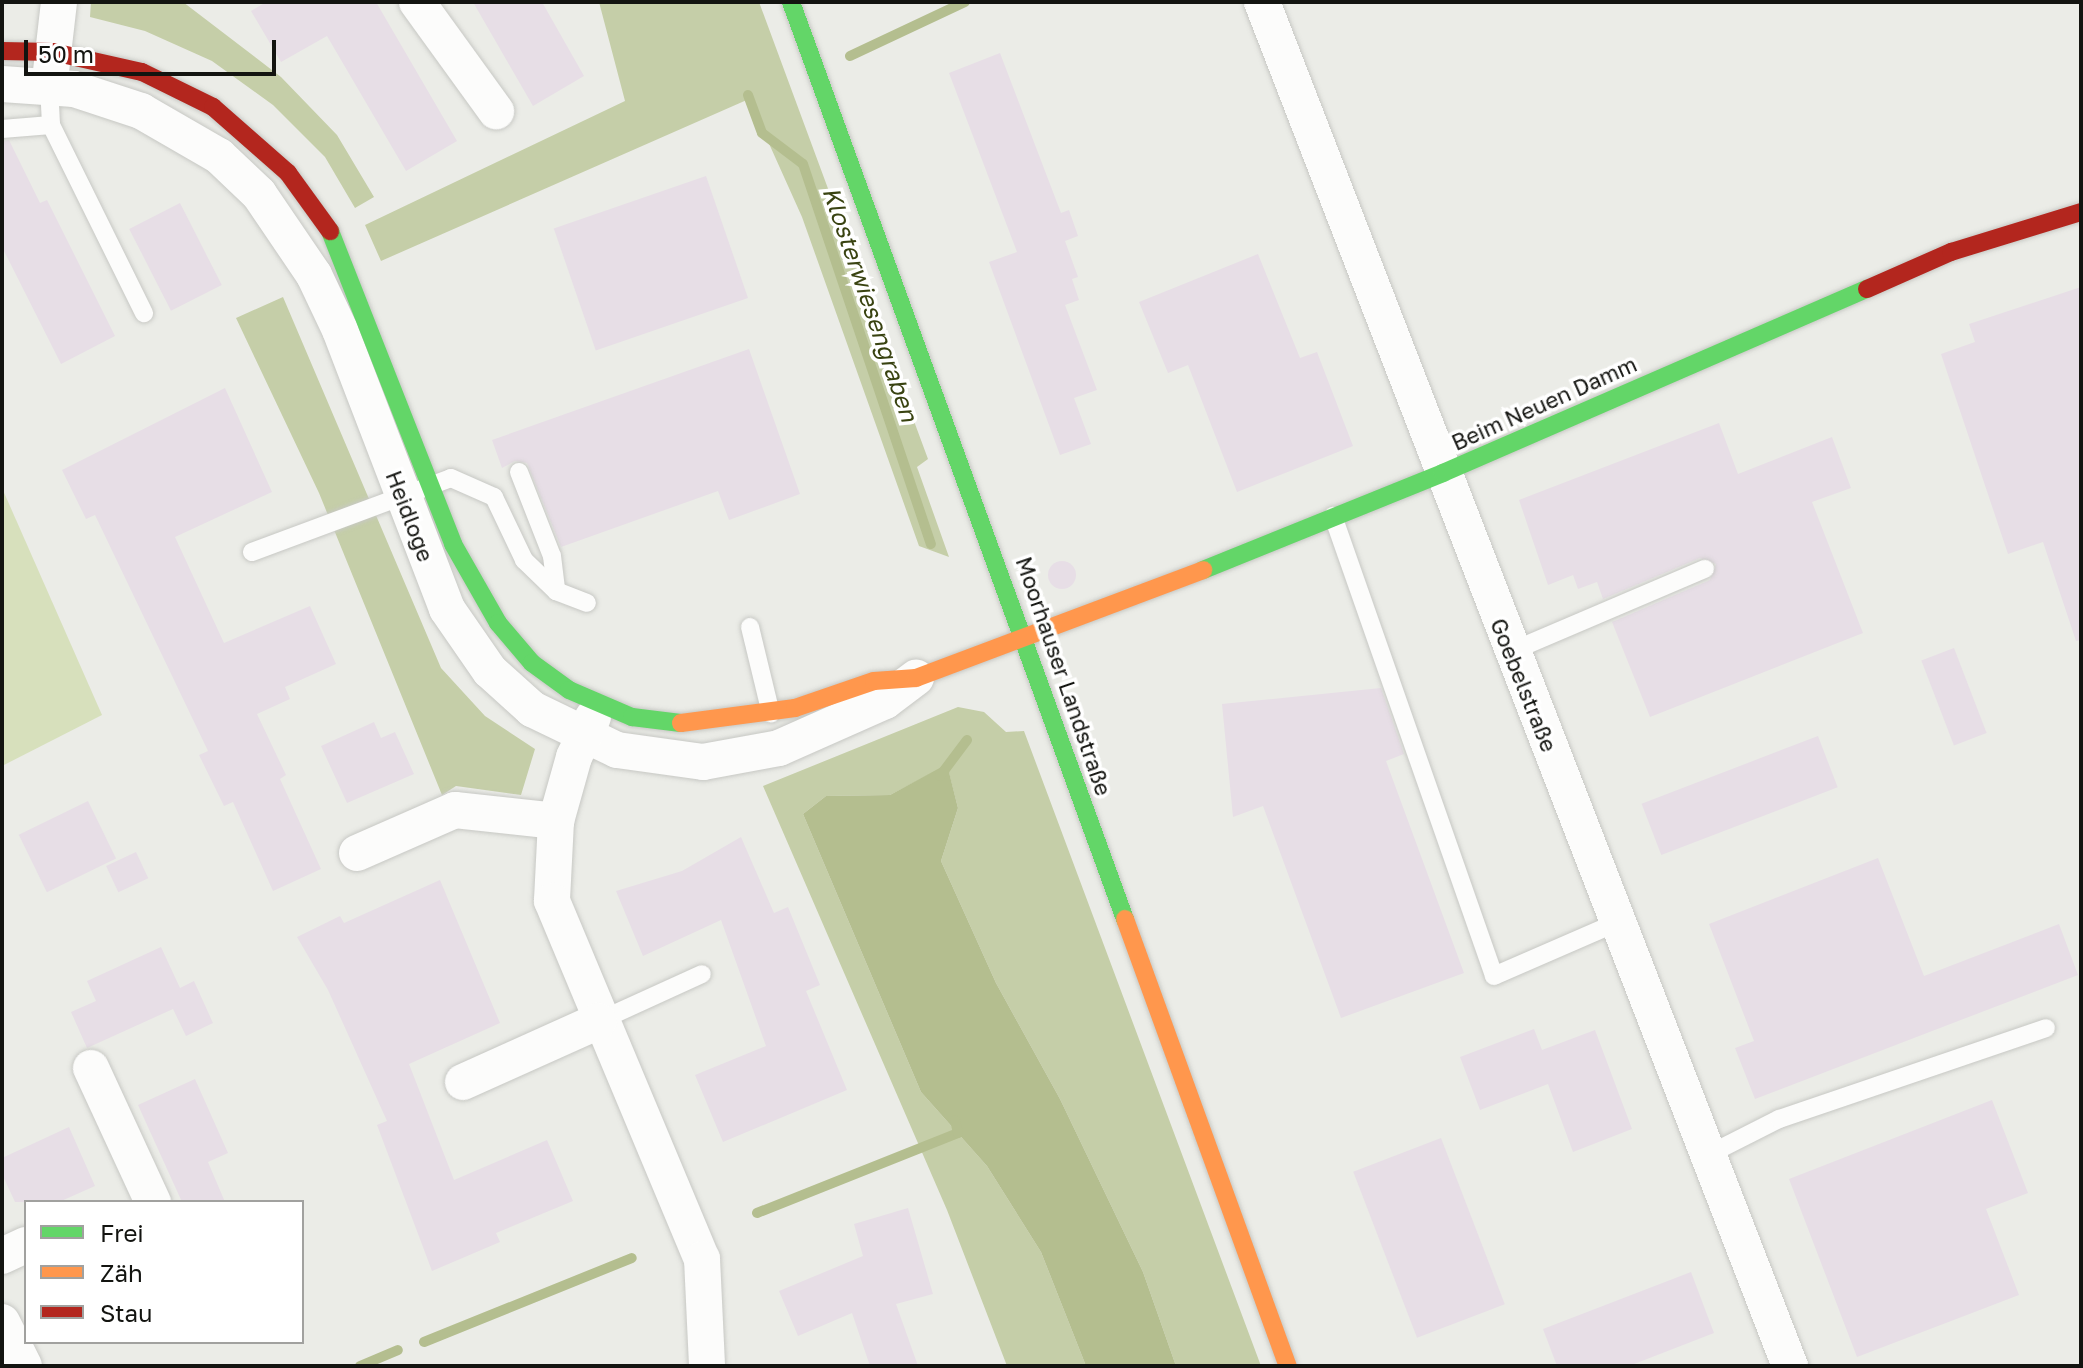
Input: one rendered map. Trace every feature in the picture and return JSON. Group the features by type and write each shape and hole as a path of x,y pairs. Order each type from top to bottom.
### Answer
{"street":[{"path":"51,68 59,2"},
{"path":"417,2 496,111"},
{"name":"Moorhauser Landstraße","path":"791,2 1026,639 1136,956 1288,1366"},
{"name":"Goebelstraße","path":"1262,2 1510,652 1790,1366"},
{"name":"Heidloge","path":"2,51 51,68 105,98 172,126 219,156 259,194 300,253 417,492 447,609 475,652 506,690 591,722 674,761 732,758 779,748 885,701 916,678"},
{"name":"Heidloge","path":"2,84 51,68"},
{"name":"Beim Neuen Damm","path":"1026,639 1332,514 1443,473 1951,252 2081,212"},
{"name":"Heidloge","path":"591,722 673,724 771,713 874,681 916,678 1026,639"},
{"path":"591,722 556,821 552,901 599,1021 702,1259 707,1366"},
{"path":"357,853 455,810 556,821"},
{"path":"463,1082 599,1021"},
{"path":"91,1068 141,1198"},
{"path":"2,1256 24,1246"},
{"path":"2,1322 24,1366"}],"lane":[{"path":"51,68 51,125 144,313"},
{"path":"2,129 51,125"},
{"path":"519,472 552,556 556,591"},
{"path":"252,552 451,478 494,497 524,560 556,591 587,603"},
{"path":"1332,514 1494,976 1618,922"},
{"path":"1510,652 1705,569"},
{"path":"750,627 779,748"},
{"path":"599,1021 702,974"},
{"path":"1708,1155 1779,1119 2046,1028"}],"shaded area":[{"path":"91,2 183,2 281,77 337,135 374,197 355,208 325,157 273,105 212,61 145,31 90,17"},
{"path":"599,2 759,2 928,459 917,467 949,557 919,546 802,217 749,99 381,261 365,225 625,101"},
{"path":"283,297 441,668 485,716 535,749 521,795 456,786 442,795 319,493 236,318"},
{"path":"2,488 102,715 2,766"},
{"path":"958,707 984,712 1006,732 1024,731 1261,1366 1176,1366 1143,1272 1060,1099 996,983 941,861 958,808 947,765 890,795 826,796 803,814 921,1092 987,1166 1041,1252 1086,1366 1007,1366 947,1210 763,786"},
{"path":"947,764 958,808 941,861 996,983 1060,1099 1143,1272 1176,1366 1086,1366 1041,1252 987,1166 921,1092 803,814 826,796 890,795"}],"building":[{"path":"266,2 376,2 457,141 406,171 327,36 281,62 251,11"},
{"path":"473,2 542,2 584,76 533,106"},
{"path":"1000,53 1061,213 1069,210 1078,236 1065,241 1078,277 1072,279 1079,300 1065,305 1097,390 1074,398 1091,444 1060,455 989,262 1017,252 949,73"},
{"path":"9,140 40,203 47,200 115,336 61,364 2,247 2,141"},
{"path":"706,176 748,298 596,350 554,228"},
{"path":"180,203 222,285 171,311 129,229"},
{"path":"1258,254 1300,358 1317,352 1353,446 1237,492 1188,365 1168,373 1139,302"},
{"path":"2081,287 2081,640 2076,641 2043,542 2008,554 1941,354 1975,342 1969,324"},
{"path":"749,349 800,494 729,520 718,491 561,547 527,463 515,461 502,468 492,440"},
{"path":"225,388 272,492 175,537 224,643 310,606 336,664 285,687 290,699 257,714 286,775 280,779 321,869 273,891 233,802 224,806 199,755 208,751 95,515 86,519 62,470"},
{"path":"1719,423 1738,474 1832,437 1851,488 1812,502 1863,633 1650,717 1612,622 1710,580 1716,564 1700,558 1603,599 1597,582 1578,589 1573,575 1548,585 1519,500"},
{"path":"1062,561 1072,565 1076,575 1072,585 1062,589 1052,585 1048,575 1052,565"},
{"path":"1954,648 1987,733 1954,745 1921,661"},
{"path":"1381,688 1404,754 1386,761 1464,973 1341,1018 1263,806 1233,817 1222,704"},
{"path":"374,722 381,738 395,732 414,774 347,803 321,746"},
{"path":"1818,736 1838,787 1661,855 1642,804"},
{"path":"88,801 116,859 47,892 19,835"},
{"path":"741,837 774,913 788,907 820,985 806,991 847,1090 723,1142 695,1075 766,1046 721,920 643,956 616,891 682,871"},
{"path":"136,852 148,878 118,892 106,866"},
{"path":"1878,858 1924,976 2059,924 2078,975 1755,1099 1735,1048 1754,1041 1709,924"},
{"path":"440,880 500,1023 409,1064 454,1180 547,1140 573,1201 496,1233 500,1242 432,1271 377,1125 387,1121 328,990 297,937 340,916 344,923"},
{"path":"161,947 180,988 194,981 213,1023 186,1036 173,1009 87,1048 71,1012 96,1001 87,981"},
{"path":"1534,1029 1542,1050 1595,1030 1632,1129 1573,1152 1548,1084 1480,1110 1460,1057"},
{"path":"195,1079 228,1153 208,1162 224,1200 181,1200 138,1105"},
{"path":"1992,1100 2028,1193 1986,1209 2019,1295 1857,1357 1789,1179"},
{"path":"69,1127 95,1186 64,1200 15,1202 2,1174 2,1158"},
{"path":"1441,1138 1505,1304 1417,1338 1353,1172"},
{"path":"908,1208 933,1294 896,1304 918,1366 870,1366 852,1313 798,1336 779,1291 863,1256 854,1224"},
{"path":"1691,1272 1714,1333 1629,1366 1557,1366 1543,1329"}],"waterway":[{"name":"Klosterwiesengraben","path":"850,56 965,2"},
{"name":"Klosterwiesengraben","path":"748,95 762,133 803,164 931,544"},
{"name":"Klosterwiesengraben","path":"940,776 967,740"},
{"name":"Klosterwiesengraben","path":"757,1213 958,1133 955,1120"},
{"name":"Klosterwiesengraben","path":"424,1342 632,1258"},
{"name":"Klosterwiesengraben","path":"360,1366 398,1350"}],"traffic: fast":[{"path":"791,2 1125,919"},
{"path":"330,231 453,544 498,623 532,663 569,690 632,717 681,723"},
{"path":"1203,570 1443,473 1867,289"}],"traffic: slow":[{"path":"681,723 795,708 874,681 916,678 1203,570"},
{"path":"1125,919 1288,1366"}],"traffic: jam":[{"path":"2,51 53,52 142,72 213,107 288,173 330,231"},
{"path":"1867,289 1951,252 2081,212"}]}
